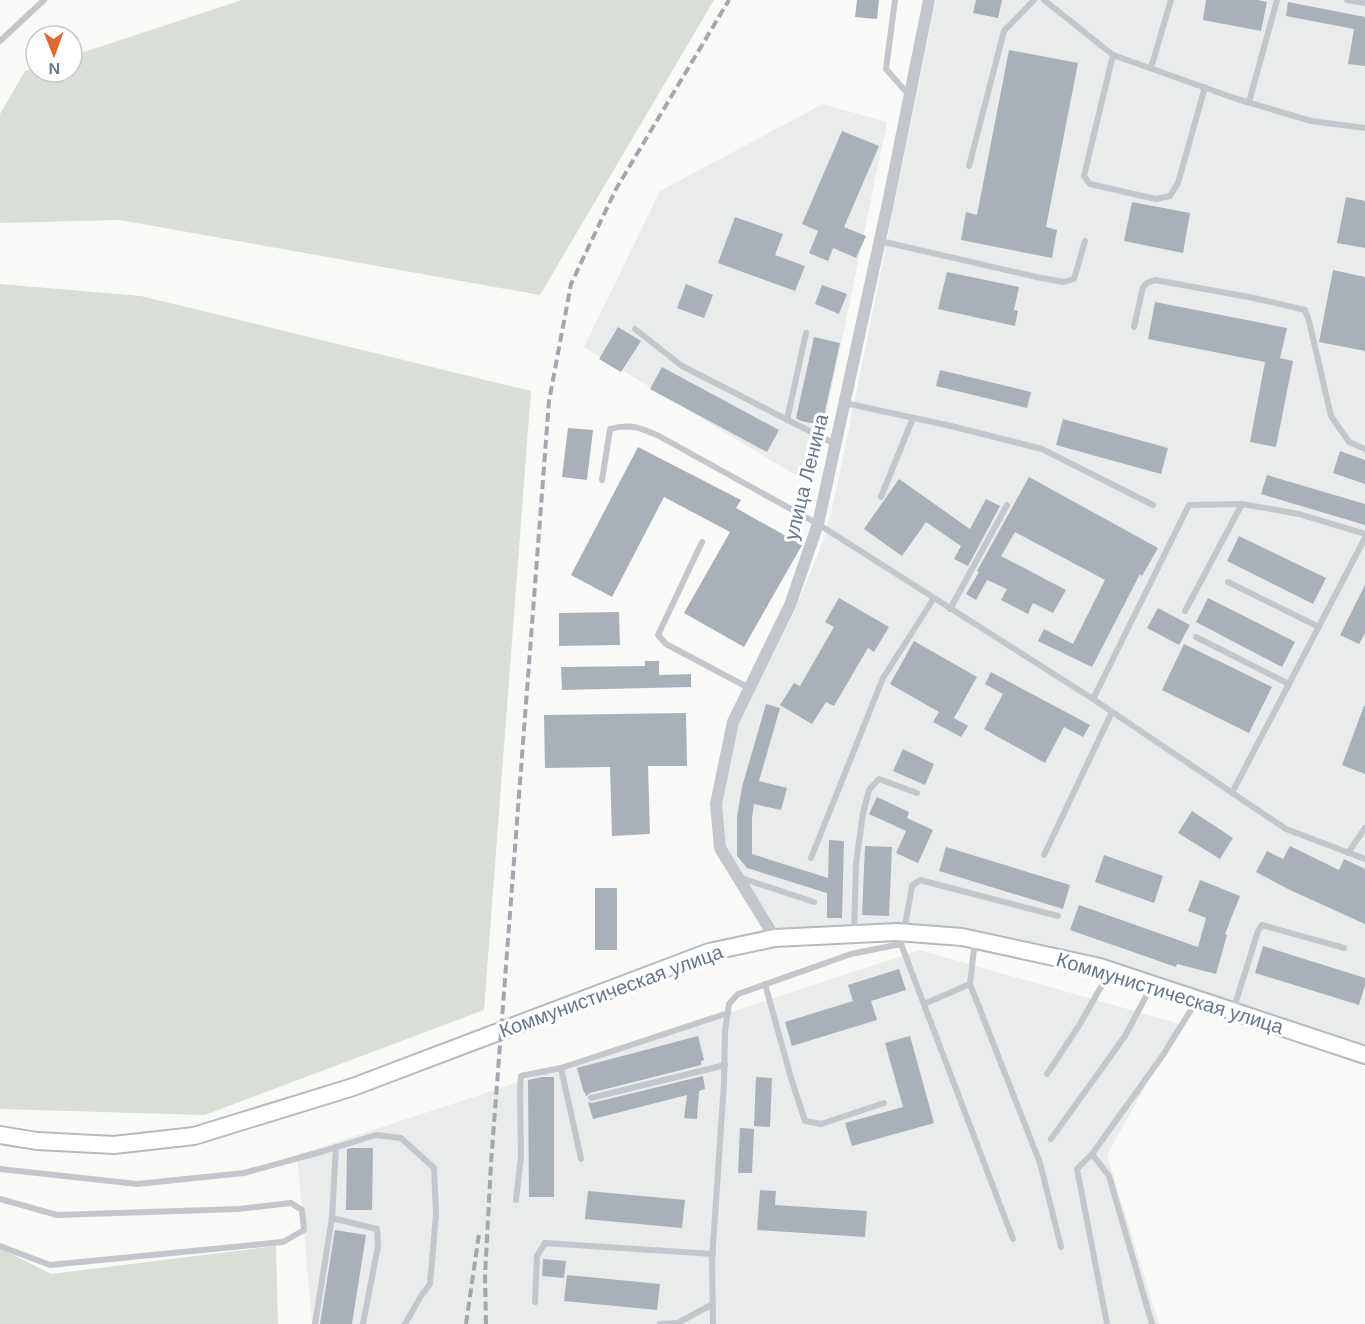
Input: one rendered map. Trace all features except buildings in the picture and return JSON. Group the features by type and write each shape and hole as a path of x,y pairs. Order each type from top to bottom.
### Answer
{"main road":[{"name":"Коммунистическая улица","path":"0,1135 37,1142 114,1145 194,1136 353,1087 709,952 776,938 854,934 903,938 962,937 1110,970 1365,1055"}],"street":[{"name":"улица Ленина","path":"776,938 720,848 716,804 733,722 790,605 818,524 929,0"}],"lane":[{"path":"0,41 44,0"},
{"path":"895,0 886,69 910,95"},
{"path":"969,166 1004,31 1034,0"},
{"path":"1044,0 1113,55 1311,121 1365,128"},
{"path":"1151,69 1171,0"},
{"path":"1249,102 1277,0"},
{"path":"1347,0 1365,3"},
{"path":"1113,55 1084,176 1090,184 1156,199 1170,196 1179,183 1205,87"},
{"path":"880,240 1064,282 1074,279 1085,241"},
{"path":"1134,327 1143,287 1155,280 1305,310 1331,416 1349,442 1365,449"},
{"path":"635,329 682,366 835,445"},
{"path":"787,420 806,333"},
{"path":"844,403 951,426 1042,449 1153,505"},
{"path":"881,497 913,418"},
{"path":"602,480 610,429 620,426 637,426 659,436 818,524 1093,699 1286,829 1365,859"},
{"path":"950,609 1006,504"},
{"path":"1185,611 1242,504"},
{"path":"1093,699 1189,505 1242,504 1299,514 1365,536 1232,793"},
{"path":"702,542 658,635 666,644 749,688"},
{"path":"1228,582 1319,627"},
{"path":"811,858 884,678 934,598"},
{"path":"1196,637 1289,684"},
{"path":"1044,855 1112,712"},
{"path":"854,934 856,864 863,813 869,790 879,779 917,793"},
{"path":"1347,853 1365,828"},
{"path":"738,876 814,902"},
{"path":"1013,1239 924,1004 903,938 912,886 920,880 1058,915"},
{"path":"1233,1011 1258,931 1262,925 1344,948"},
{"path":"713,1324 713,1254 725,1065 725,1031 729,1004 738,994 850,954 903,938"},
{"path":"975,940 970,984 1040,1163 1061,1247"},
{"path":"1047,1074 1080,1024 1110,970"},
{"path":"765,984 790,1077 805,1121 821,1124 884,1103"},
{"path":"924,1004 970,984"},
{"path":"1052,1139 1125,1036 1152,985"},
{"path":"1107,1324 1077,1169 1092,1154 1162,1055 1197,999"},
{"path":"516,1200 521,1156 521,1076 561,1068 728,1013"},
{"path":"591,1098 725,1065"},
{"path":"561,1068 581,1159"},
{"path":"0,1169 137,1184 244,1173 376,1135 401,1138 434,1168 436,1214 430,1284 405,1324"},
{"path":"315,1324 332,1218 336,1147"},
{"path":"1092,1154 1109,1176 1152,1324"},
{"path":"0,1199 57,1215 239,1209 291,1203 302,1210 303,1230 283,1242 50,1265 0,1246"},
{"path":"332,1218 377,1229 378,1246 363,1324"},
{"path":"535,1302 537,1256 545,1244 713,1254"},
{"path":"660,1324 678,1323 713,1304"}],"shaded area":[{"path":"242,0 714,0 540,295 120,220 0,223 0,114 24,73 24,84 84,84 84,52"},
{"path":"936,0 1365,0 1365,1052 966,932 780,933 725,847 721,806 738,725 794,612 825,537"},
{"path":"823,104 887,122 812,485 584,347 660,191"},
{"path":"0,284 141,296 531,391 484,1010 205,1115 0,1109"},
{"path":"920,950 1180,1024 1107,1155 1159,1324 312,1324 297,1155"},
{"path":"276,1246 278,1324 0,1324 0,1248 51,1274"}],"railway":[{"path":"486,1324 485,1276 491,1163 549,401 571,284 616,189 729,0"},
{"path":"466,1324 479,1234"}]}
